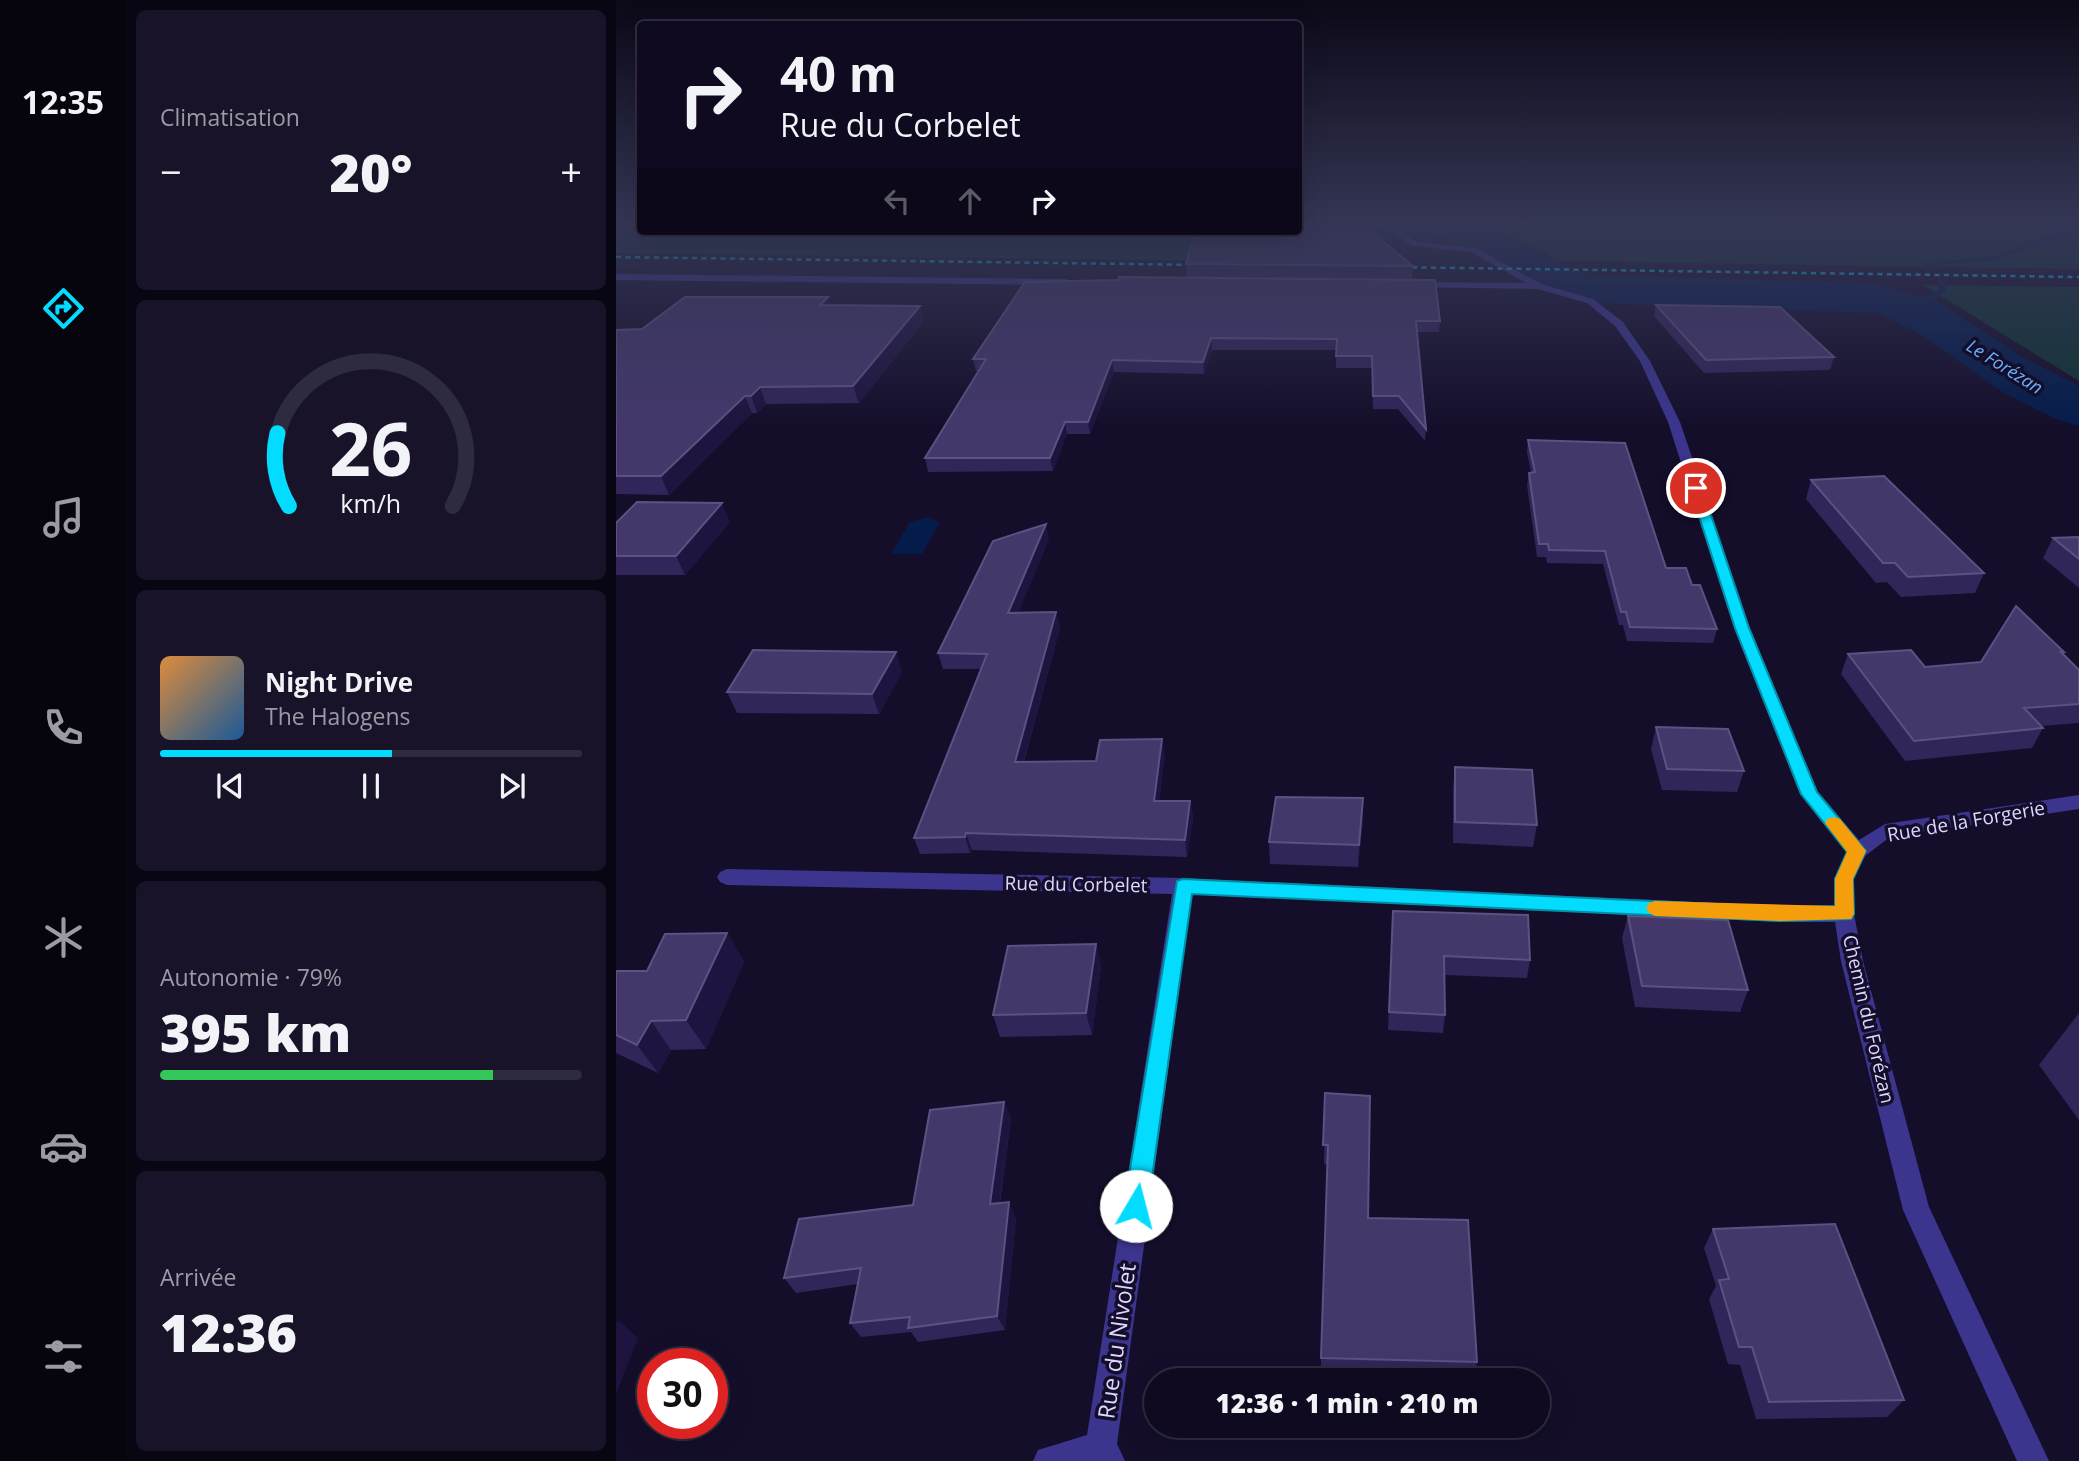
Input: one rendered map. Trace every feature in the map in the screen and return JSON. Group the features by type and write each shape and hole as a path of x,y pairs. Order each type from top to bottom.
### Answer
{"street":[{"path":"1561,292 1600,306 1619,324 1644,361 1674,422 1742,628 1809,794 1857,851"},
{"name":"Rue de la Forgerie","path":"1857,851 1885,831 2079,803"},
{"name":"Chemin du Forézan","path":"1857,851 1844,879 1844,914 1852,961 1916,1210 2033,1461"},
{"name":"Rue du Corbelet","path":"727,877 1183,886 1780,914 1844,914"},
{"name":"Rue du Nivolet","path":"1105,1454 1183,886"},
{"path":"1049,1461 1105,1454"}],"green space":[{"path":"1935,292 2079,292 2079,381"}],"water":[{"path":"928,517 940,522 922,554 891,554 910,522"}],"building":[{"path":"1018,292 1436,292 1440,321 1416,321 1426,429 1399,396 1373,396 1372,356 1336,356 1337,339 1211,338 1203,362 1112,360 1088,422 1065,422 1050,458 925,458 986,359 973,359"},
{"path":"685,297 828,297 820,305 920,306 853,386 760,387 751,396 745,396 661,476 616,476 616,330 642,329"},
{"path":"1656,305 1780,307 1834,357 1706,360"},
{"path":"1528,440 1625,443 1666,568 1686,568 1692,585 1700,585 1717,629 1630,627 1626,612 1621,612 1605,551 1549,550 1548,544 1539,544 1529,473 1535,472"},
{"path":"1884,476 1984,573 1908,577 1895,563 1883,563 1811,480"},
{"path":"637,502 722,503 676,556 616,556 616,523"},
{"path":"1046,524 1008,613 1056,612 1015,762 1096,761 1100,740 1162,739 1154,801 1190,801 1185,840 966,833 965,837 914,838 987,654 938,653 993,541"},
{"path":"2079,537 2079,559 2053,538"},
{"path":"2016,606 2079,670 2079,704 2024,708 2043,728 1914,741 1848,654 1911,650 1925,667 1981,662"},
{"path":"753,650 896,652 872,694 727,692"},
{"path":"1656,727 1728,729 1744,771 1667,769"},
{"path":"1455,767 1532,770 1537,825 1455,822"},
{"path":"1276,797 1363,798 1359,845 1269,842"},
{"path":"1393,911 1528,915 1530,960 1444,956 1445,1015 1389,1012"},
{"path":"1628,916 1728,920 1748,990 1642,986"},
{"path":"727,933 686,1020 651,1021 637,1045 616,1035 616,971 647,971 665,934"},
{"path":"1096,944 1086,1013 993,1015 1008,946"},
{"path":"1325,1093 1370,1096 1368,1218 1468,1220 1477,1362 1321,1358 1328,1145 1323,1145"},
{"path":"1004,1102 990,1204 1009,1202 997,1316 908,1328 910,1317 850,1323 861,1268 784,1278 799,1219 913,1205 930,1110"},
{"path":"1835,1224 1904,1400 1769,1402 1752,1347 1739,1347 1719,1280 1729,1279 1713,1229"}],"waterway":[{"name":"Le Forézan","path":"1701,292 1868,297 1889,301 1925,315 2006,371 2079,408"},
{"path":"1901,302 1929,299 1941,292"}],"slow traffic":[{"path":"1655,908 1844,914 1844,879 1857,851 1834,823"}],"route":[{"path":"1136,1206 1183,886 1780,914 1844,914 1844,879 1857,851 1809,794 1742,628 1696,488"}]}
